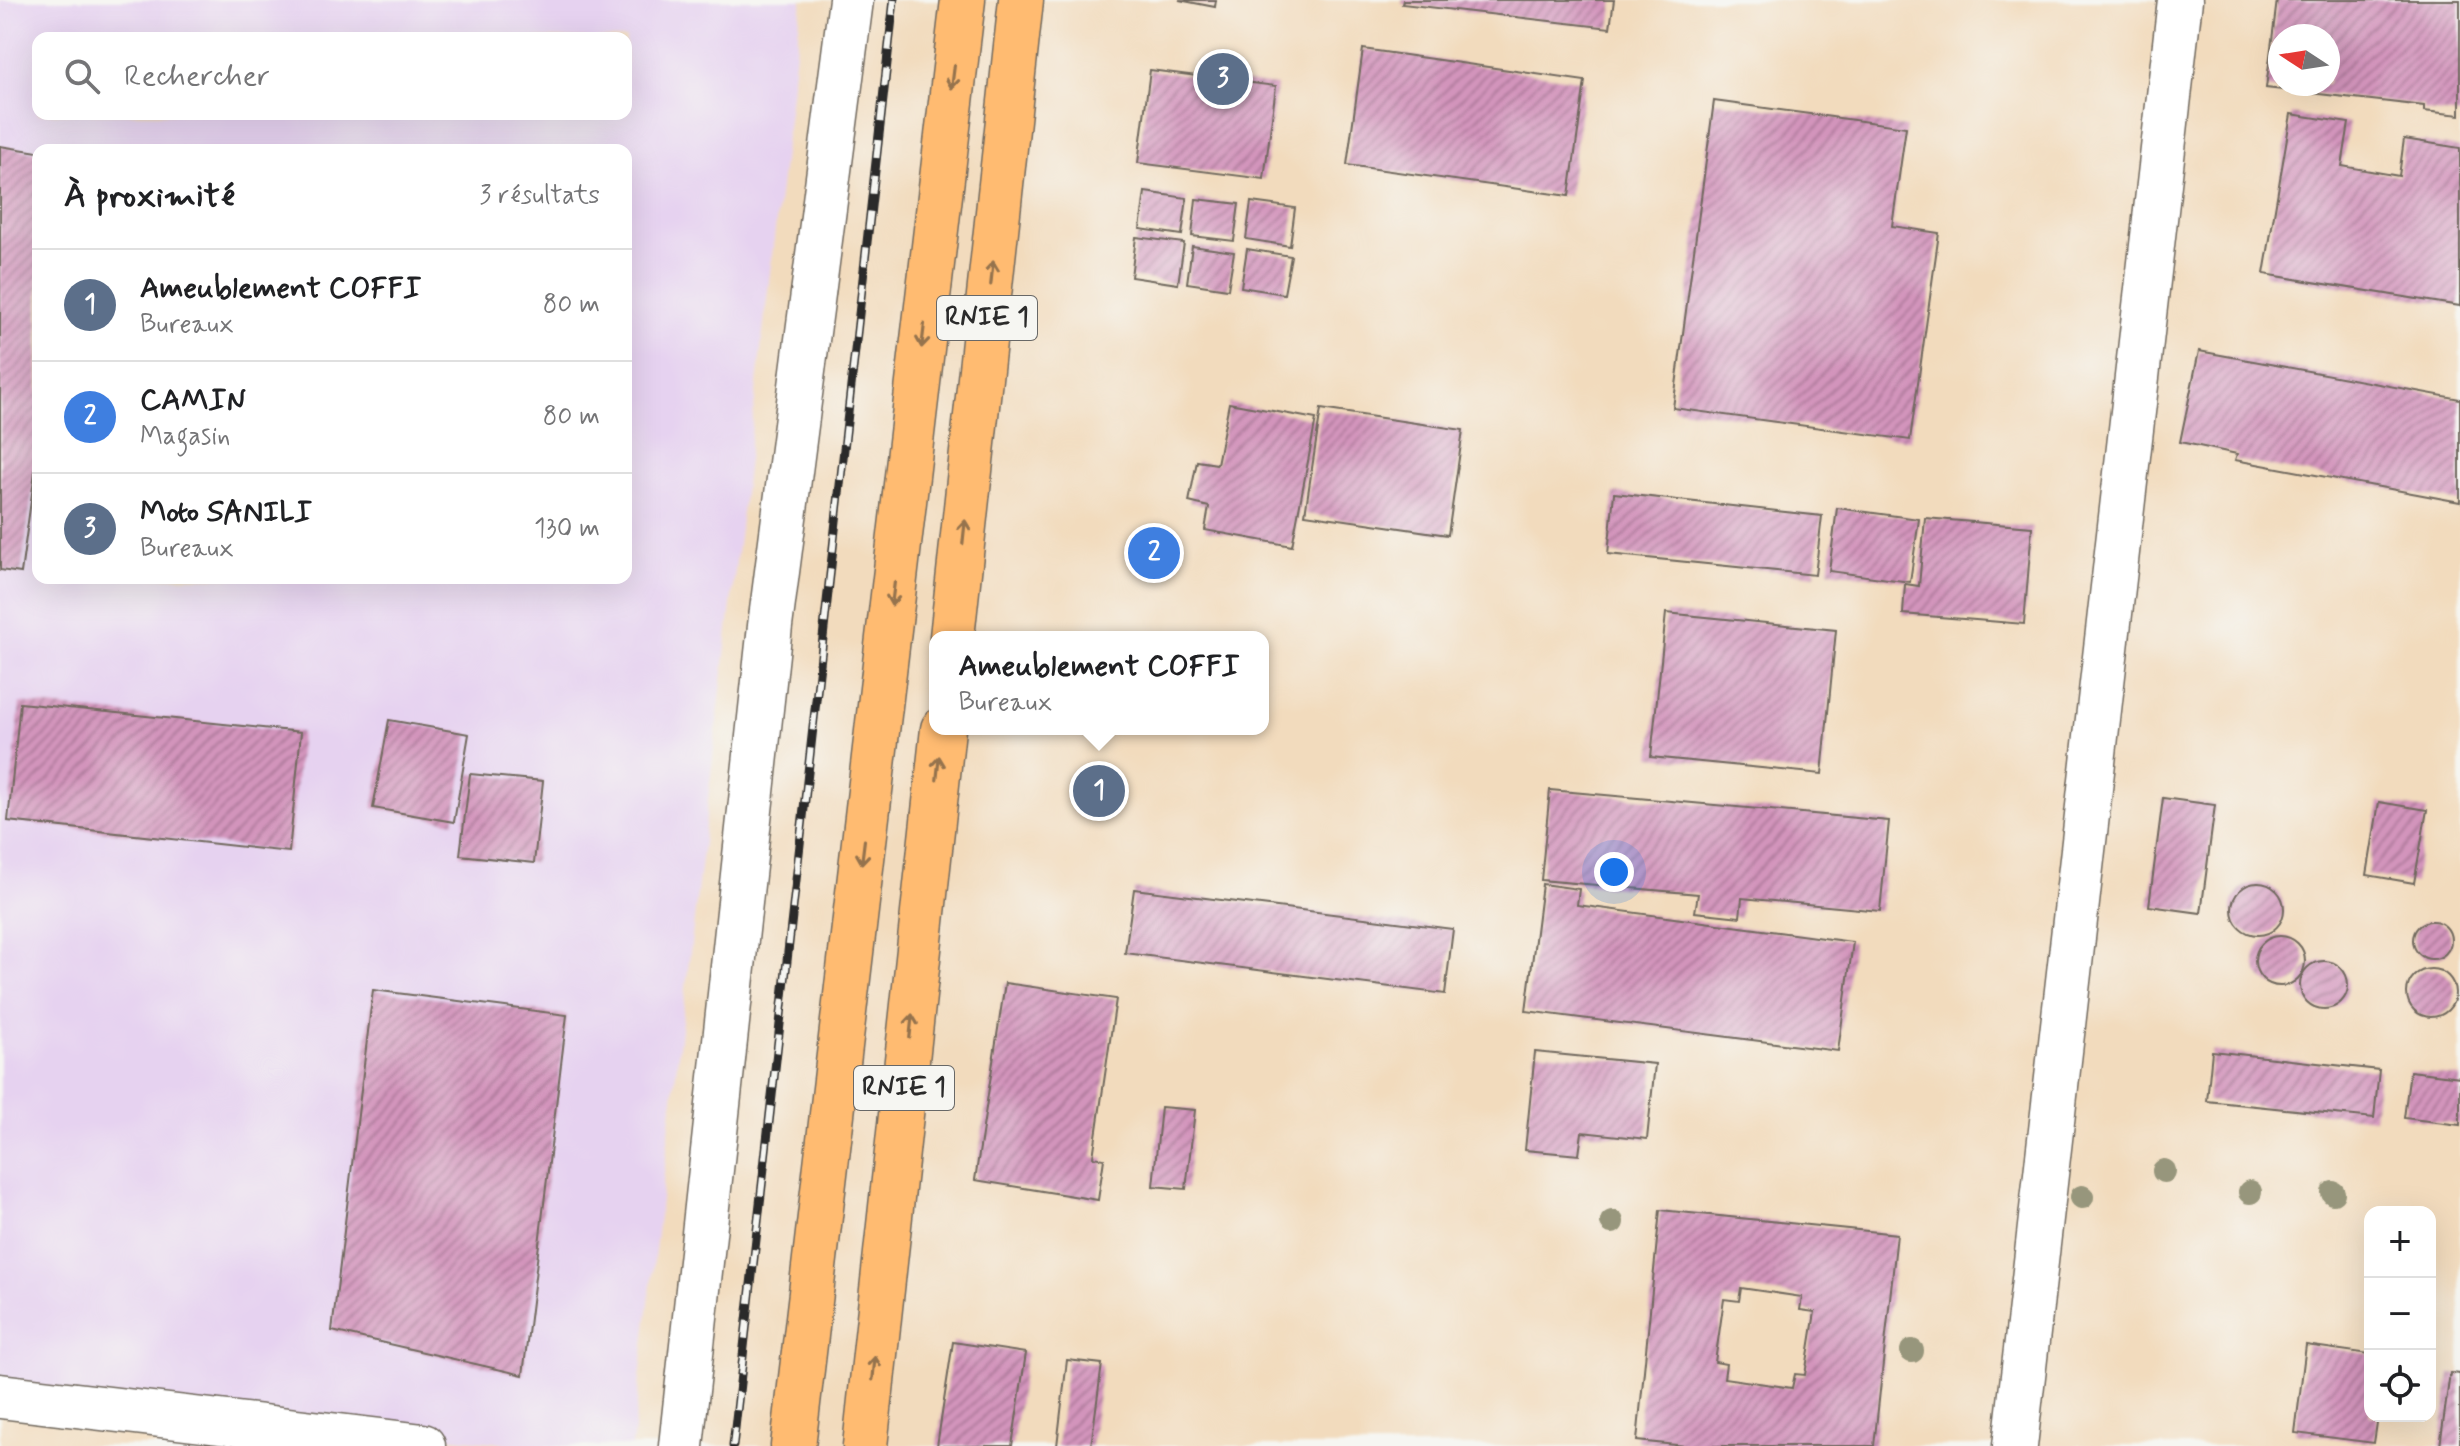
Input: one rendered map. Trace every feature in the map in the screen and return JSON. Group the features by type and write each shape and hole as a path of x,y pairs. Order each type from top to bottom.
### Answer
{"highway":[{"name":"RNIE 1","path":"793,1446 963,0"},
{"name":"RNIE 1","path":"953,631 1021,0"},
{"name":"RNIE 1","path":"865,1446 942,735"}],"street":[{"path":"681,1446 770,626 851,0"},
{"path":"2015,1446 2180,0"},
{"path":"0,1396 423,1446"}],"shaded area":[{"path":"0,0 802,0 632,1446 528,1446 0,1388"}],"building":[{"path":"1179,0 1216,0 1215,7"},
{"path":"1403,0 1614,0 1610,28 1402,4"},
{"path":"2277,0 2460,0 2460,115 2424,111 2424,106 2336,96 2340,96 2340,24 2274,24"},
{"path":"1363,49 1585,81 1569,196 1347,165"},
{"path":"1150,70 1276,86 1264,179 1138,163"},
{"path":"1714,101 1906,127 1892,226 1939,233 1910,440 1673,408"},
{"path":"2291,114 2349,123 2342,166 2399,176 2404,139 2460,148 2460,306 2264,274"},
{"path":"0,146 32,151 32,493 21,573 0,570"},
{"path":"1145,192 1187,198 1182,235 1140,229"},
{"path":"1196,199 1239,204 1234,241 1192,236"},
{"path":"1251,202 1295,208 1290,246 1246,239"},
{"path":"1136,237 1184,243 1178,284 1131,277"},
{"path":"1192,246 1234,252 1228,289 1187,283"},
{"path":"1247,249 1291,256 1284,294 1241,287"},
{"path":"2199,351 2460,399 2460,502 2235,460 2237,454 2180,442"},
{"path":"1229,403 1316,419 1292,546 1205,530 1209,507 1189,502 1197,461 1217,464"},
{"path":"1321,409 1463,430 1448,535 1305,514"},
{"path":"1614,493 1822,516 1815,575 1608,554"},
{"path":"1837,508 1919,519 1910,582 1829,571"},
{"path":"1925,518 2032,527 2024,624 1903,614 1905,584 1919,586"},
{"path":"1666,613 1836,630 1822,774 1651,757"},
{"path":"20,703 301,732 289,852 8,821"},
{"path":"389,720 469,734 454,822 373,808"},
{"path":"470,774 543,781 534,863 460,855"},
{"path":"1550,790 1889,821 1880,911 1742,898 1740,917 1695,912 1698,894 1541,880"},
{"path":"2163,798 2215,805 2201,913 2149,906"},
{"path":"2379,802 2427,810 2414,883 2367,875"},
{"path":"2258,883 2276,891 2284,909 2276,927 2258,935 2240,927 2232,909 2240,891"},
{"path":"1542,884 1579,889 1577,905 1853,942 1838,1051 1526,1011"},
{"path":"1134,889 1453,929 1445,994 1125,953"},
{"path":"2432,921 2446,926 2451,940 2446,954 2432,959 2418,954 2413,940 2418,926"},
{"path":"2280,936 2297,944 2305,961 2297,978 2280,986 2263,978 2255,961 2263,944"},
{"path":"2324,961 2341,968 2348,985 2341,1002 2324,1009 2307,1002 2300,985 2307,968"},
{"path":"2431,969 2448,976 2455,993 2448,1010 2431,1017 2414,1010 2407,993 2414,976"},
{"path":"1005,983 1116,999 1093,1157 1104,1159 1098,1200 975,1180"},
{"path":"373,990 567,1015 523,1375 332,1331"},
{"path":"2212,1051 2379,1070 2374,1118 2207,1101"},
{"path":"1535,1052 1655,1064 1647,1139 1582,1132 1579,1155 1525,1150"},
{"path":"2410,1071 2460,1077 2460,1125 2404,1118"},
{"path":"1161,1107 1195,1110 1186,1189 1153,1186"},
{"path":"1660,1210 1897,1234 1874,1446 1686,1446 1637,1441","holes":["1741,1288 1802,1297 1800,1310 1815,1312 1805,1375 1795,1374 1792,1388 1724,1378 1726,1364 1715,1362 1724,1299 1739,1301"]},
{"path":"953,1342 1026,1353 1012,1446 937,1446"},
{"path":"2306,1345 2364,1353 2364,1422 2377,1422 2374,1443 2295,1433"},
{"path":"1067,1360 1102,1364 1091,1446 1057,1446"},
{"path":"2450,1373 2460,1374 2460,1446 2440,1446"}],"railway":[{"path":"733,1446 894,0"}],"place":[{"name":"Moto SANILI","path":"1223,79"},
{"name":"CAMIN","path":"1154,553"},
{"name":"Ameublement COFFI","path":"1099,791"}]}
